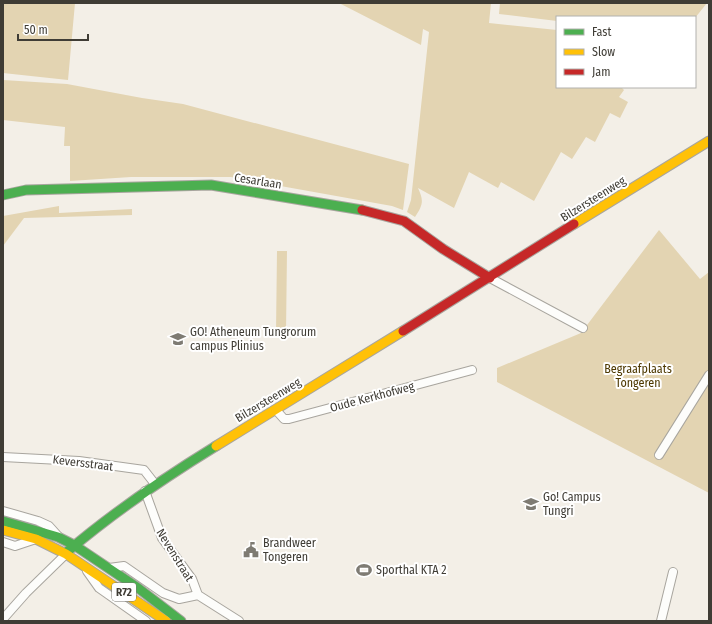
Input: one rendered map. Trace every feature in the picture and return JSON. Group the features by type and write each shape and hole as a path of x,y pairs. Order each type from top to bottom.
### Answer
{"main road":[{"name":"Bilzersteenweg","path":"66,554 74,545 103,521 155,484 709,141"},
{"name":"Cesarlaan","path":"3,195 26,190 211,185 365,210 404,221 443,249 490,278"},
{"name":"R72","path":"3,521 28,527 58,537 74,545 109,568 181,621"},
{"name":"R72","path":"3,530 36,540 66,554 166,621"}],"street":[{"path":"490,278 583,328"},
{"name":"Oude Kerkhofweg","path":"276,410 284,419 289,420 472,370"},
{"path":"659,455 709,375"},
{"name":"Keversstraat","path":"3,457 79,461 144,470 155,484"},
{"name":"Nevenstraat","path":"145,491 162,538 192,579 198,595"},
{"path":"3,511 38,521 49,526 58,537"},
{"path":"3,542 16,546 36,540"},
{"path":"3,619 26,593 66,554"},
{"path":"82,564 99,588 146,621"},
{"path":"109,568 124,566 163,593 179,600 198,595 237,620"},
{"path":"660,621 673,572"}],"green space":[{"path":"3,3 75,3 68,80 3,73"},
{"path":"339,3 491,3 489,23 556,30 556,88 622,88 624,90 619,97 628,102 620,118 610,113 595,142 586,137 572,159 561,152 534,201 501,182 498,188 469,172 454,208 418,188 422,203 415,217 407,212 411,200 429,32 423,29 421,45"},
{"path":"500,3 707,3 696,17 556,16 556,21 499,14"},
{"path":"3,80 67,84 183,104 409,164 403,210 392,206 231,177 131,177 70,181 70,146 64,146 65,127 3,120"},
{"path":"59,206 59,213 132,209 132,215 24,218 3,246 3,216"},
{"name":"Begraafplaats Tongeren","path":"659,230 700,279 709,272 709,493 497,382 497,368 581,333"},
{"path":"277,251 287,251 286,333 276,333"}],"traffic: fast":[{"path":"3,195 26,190 211,185 362,210"},
{"path":"68,551 140,496 216,446"},
{"path":"3,521 58,537 74,545 138,588 181,621"}],"traffic: slow":[{"path":"574,224 709,141"},
{"path":"216,446 403,331"},
{"path":"3,530 36,539 66,554 166,621"}],"traffic: jam":[{"path":"362,210 404,221 443,249 490,278"},
{"path":"403,331 574,224"}],"place":[{"name":"GO! Atheneum Tungrorum campus Plinius","path":"178,339"},
{"name":"Go! Campus Tungri","path":"531,504"},
{"name":"Brandweer Tongeren","path":"251,550"},
{"name":"Sporthal KTA 2","path":"364,570"}]}
